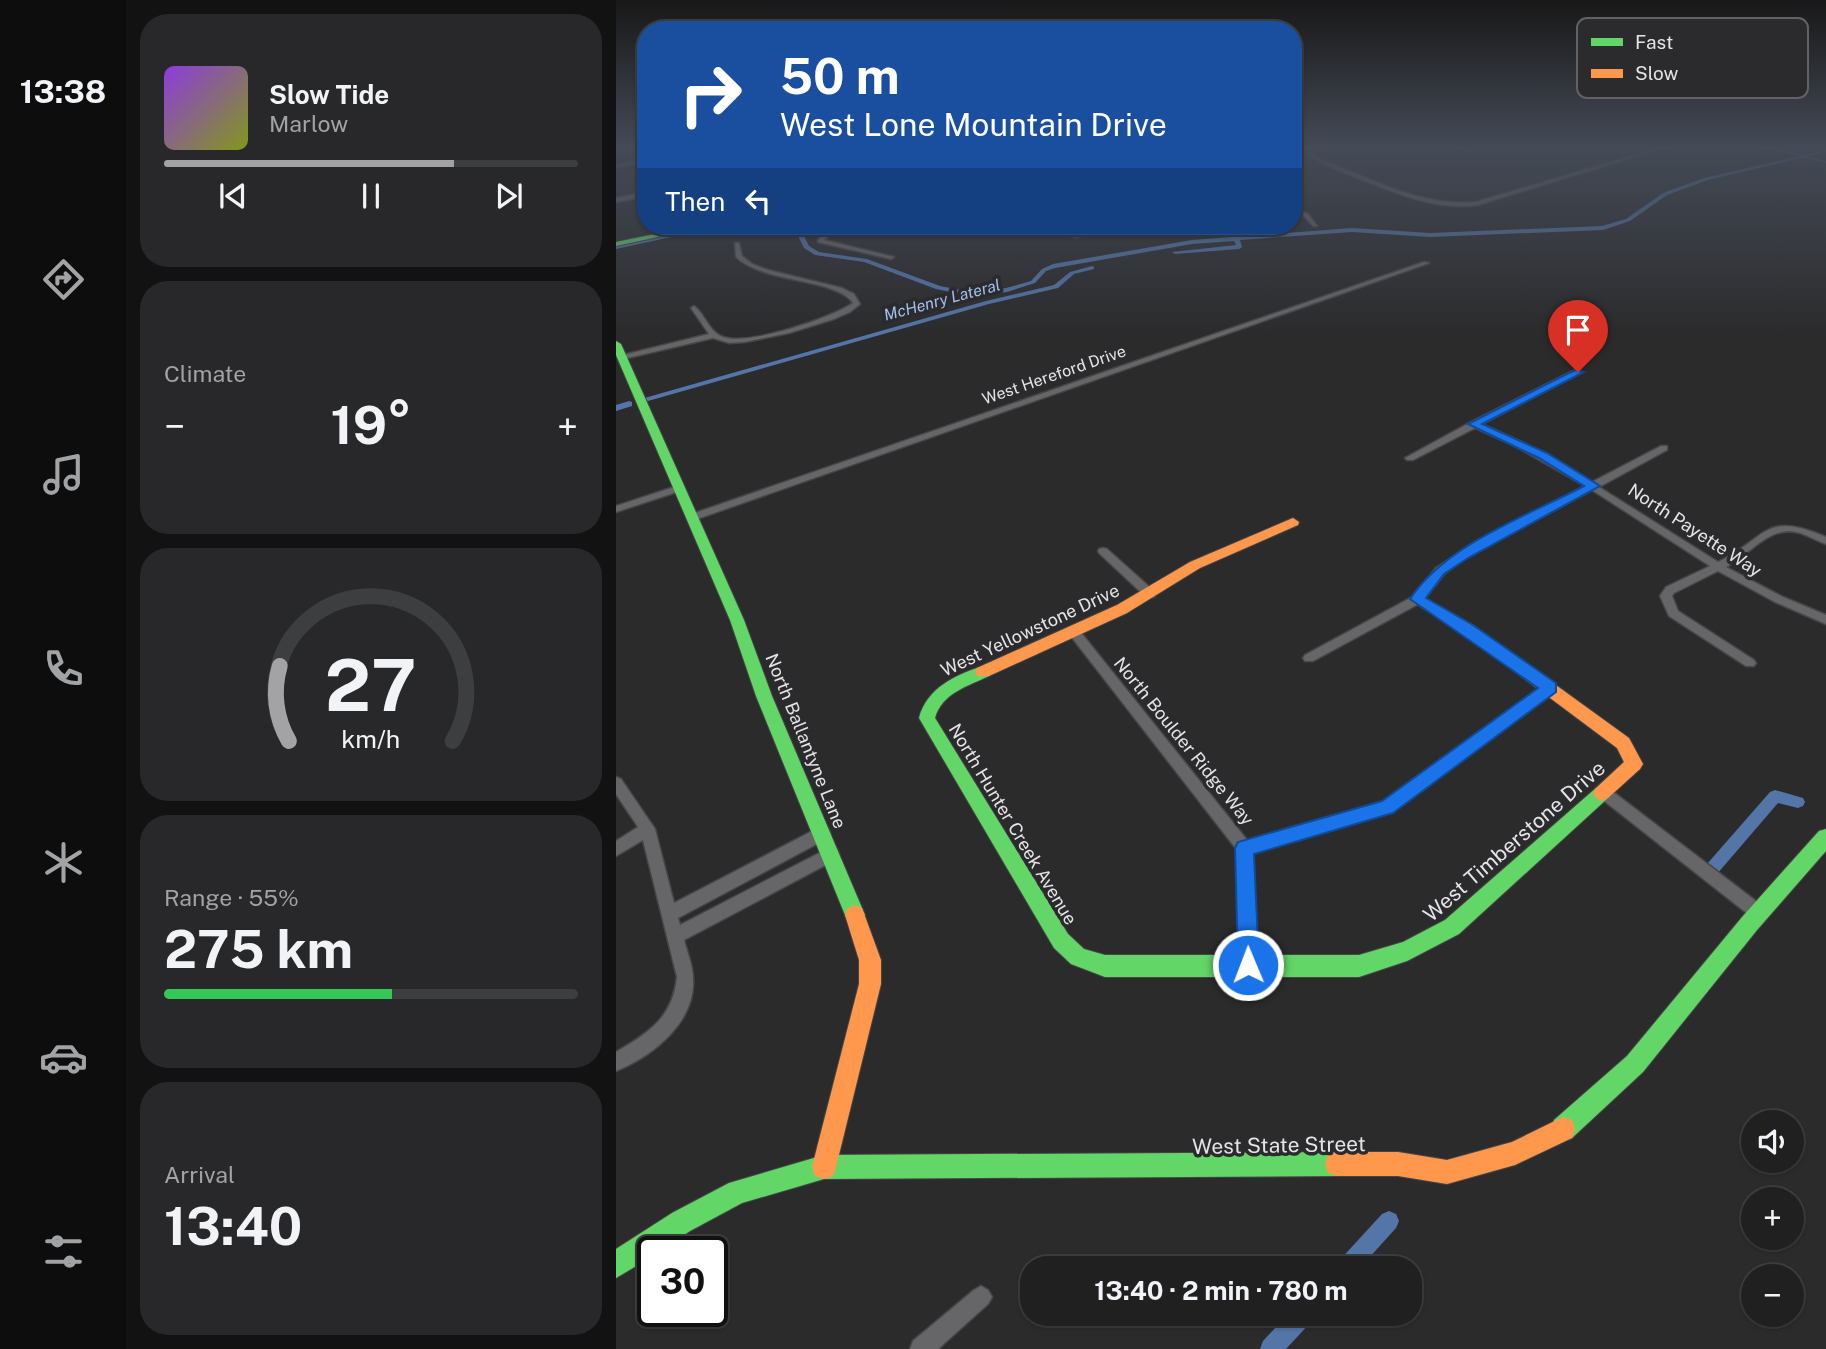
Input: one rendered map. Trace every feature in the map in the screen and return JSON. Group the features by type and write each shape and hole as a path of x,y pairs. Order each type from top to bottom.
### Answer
{"street":[{"path":"1302,213 1315,225"},
{"path":"616,244 660,235"},
{"path":"826,235 820,241 891,257"},
{"path":"619,351 715,335 733,341 758,338 837,317 857,304 852,296 824,284 758,271 739,257 737,244"},
{"name":"West Hereford Drive","path":"693,517 1426,263"},
{"path":"694,308 715,335"},
{"name":"North Ballantyne Lane","path":"619,351 693,517 865,937 870,972 862,1021 824,1167"},
{"path":"1410,458 1578,372"},
{"name":"North Payette Way","path":"1474,424 1543,456 1716,567 1763,594 1826,620"},
{"path":"1309,658 1418,599 1440,571 1463,555 1664,448"},
{"path":"616,501 679,485"},
{"path":"616,509 679,485"},
{"name":"West Yellowstone Drive","path":"929,704 955,685 1074,632 1150,594 1195,565 1293,522"},
{"path":"1750,663 1673,613 1667,604 1666,596 1670,590 1716,567 1769,532 1782,528 1801,530 1826,541"},
{"path":"1103,551 1150,594"},
{"path":"1244,848 1387,808 1550,688 1468,629 1418,599"},
{"name":"North Boulder Ridge Way","path":"1074,632 1244,848 1248,965"},
{"name":"West Timberstone Drive","path":"1078,957 1105,966 1359,966 1388,960 1420,948 1452,927 1634,764 1631,753 1623,743 1550,688"},
{"name":"North Hunter Creek Avenue","path":"929,704 927,718 1061,941 1078,957"},
{"path":"616,783 648,829 685,977 685,995 672,1020 655,1039 616,1062"},
{"path":"1603,792 1759,913"},
{"path":"616,849 648,829"},
{"path":"669,914 823,833"},
{"name":"West State Street","path":"616,1265 681,1223 737,1192 824,1167 1398,1164 1447,1172 1515,1153 1563,1129 1635,1064 1759,913 1826,837"},
{"path":"675,936 832,854"},
{"path":"921,1349 981,1297"}],"waterway":[{"path":"1302,234 1352,230 1430,235 1603,228 1628,220 1644,209"},
{"path":"616,247 675,235"},
{"path":"800,235 806,247 817,254 865,260 938,288 971,294 1007,290 1033,282 1044,270 1053,266 1192,242 1285,235"},
{"name":"McHenry Lateral","path":"1175,252 1239,247 1237,239"},
{"name":"McHenry Lateral","path":"645,399 988,302 1056,287 1072,273 1092,268"},
{"name":"McHenry Lateral","path":"616,408 629,404"},
{"path":"1712,869 1775,796 1798,802"},
{"path":"1357,1256 1389,1221"},
{"path":"1271,1349 1292,1326"}],"traffic: fast":[{"path":"616,244 660,235"},
{"path":"616,344 737,620 764,696 855,915"},
{"path":"983,672 940,694 930,708 927,718 1061,941 1078,957 1105,966 1359,966 1407,951 1452,927 1602,793"},
{"path":"1563,1129 1635,1064 1750,923 1826,837"},
{"path":"616,1265 681,1222 738,1192 824,1167 1337,1164"}],"traffic: slow":[{"path":"983,672 1122,609 1195,565 1293,522"},
{"path":"1418,599 1468,629 1623,743 1634,764 1602,793"},
{"path":"824,1167 870,984 870,960 855,915"},
{"path":"1337,1164 1398,1164 1447,1172 1515,1153 1563,1129"}],"route":[{"path":"1248,965 1244,848 1342,823 1387,808 1550,688 1468,629 1418,599 1440,571 1463,555 1593,486 1520,444 1474,424 1578,372"}]}
